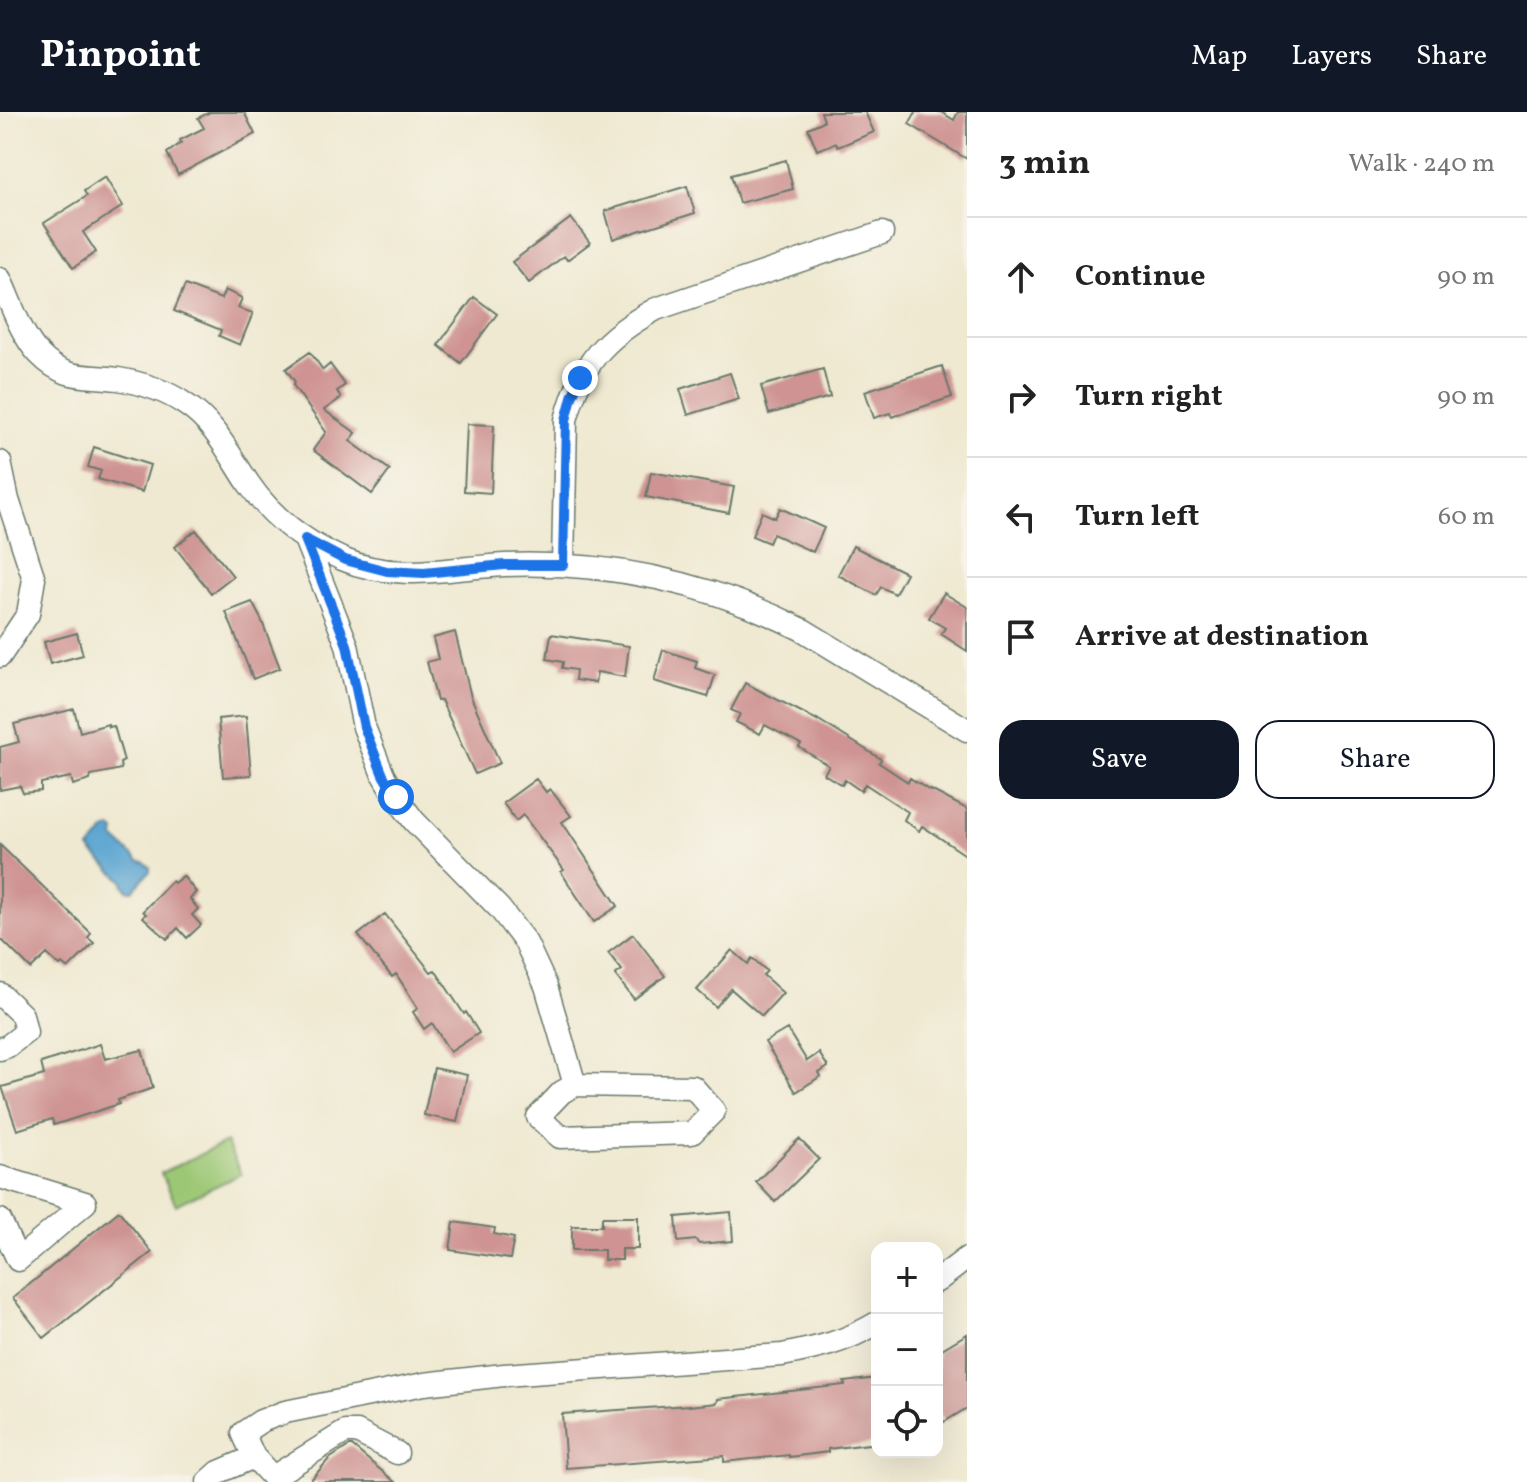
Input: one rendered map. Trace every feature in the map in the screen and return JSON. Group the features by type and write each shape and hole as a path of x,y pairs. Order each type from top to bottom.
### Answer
{"street":[{"path":"563,565 566,420 580,378 605,344 629,324 656,309 882,233"},
{"path":"0,279 26,335 38,353 52,365 85,378 140,383 188,405 220,437 249,484 284,524 345,560 387,571 424,573 504,565 563,565 619,570 676,582 723,595 803,630 967,730"},
{"path":"0,462 8,500 7,520 34,579 28,614 0,656"},
{"path":"305,539 347,645 364,727 383,775 414,821 500,909 526,943 546,986 575,1085"},
{"path":"0,994 22,1015 26,1032 0,1049"},
{"path":"575,1085 693,1087 714,1111 692,1133 560,1137 538,1117 562,1092 575,1085"},
{"path":"0,1177 85,1203 18,1260 0,1220"},
{"path":"943,1276 967,1258"},
{"path":"397,1453 357,1432 345,1432 275,1480 254,1457 243,1433 261,1421 285,1412 424,1384 504,1375 782,1355 816,1349 853,1337 871,1326"},
{"path":"208,1482 219,1472 254,1457"}],"green space":[{"path":"226,1142 241,1174 176,1205 161,1173"}],"water":[{"path":"111,828 115,831 114,838 150,867 133,890 129,891 124,882 89,849"}],"building":[{"path":"210,112 244,112 255,134 178,175 167,153 181,143 180,140 204,128 198,118"},
{"path":"821,112 865,112 874,132 838,147 836,143 817,150 808,128 824,121"},
{"path":"916,112 941,112 954,120 958,112 967,112 967,159 909,124"},
{"path":"786,160 793,189 739,203 731,175"},
{"path":"105,177 123,206 83,232 96,252 73,268 44,223 87,196 84,191"},
{"path":"687,186 695,213 613,239 605,211"},
{"path":"571,218 590,243 567,260 564,256 529,283 512,262"},
{"path":"185,285 221,299 225,290 242,298 238,308 253,313 240,345 219,336 221,330 174,311"},
{"path":"474,297 497,314 461,363 438,345"},
{"path":"310,352 323,370 330,364 345,385 337,391 341,398 324,410 356,433 350,441 390,470 372,494 313,450 326,432 293,385 295,382 286,369"},
{"path":"942,366 952,397 892,417 890,413 874,418 865,391"},
{"path":"823,369 830,397 769,414 761,386"},
{"path":"730,373 739,399 688,415 680,389"},
{"path":"467,424 494,425 491,493 464,491"},
{"path":"94,447 150,465 142,492 98,479 101,471 88,467"},
{"path":"651,472 734,487 729,513 646,497"},
{"path":"780,508 824,528 813,552 773,534 769,543 752,536 762,512 775,518"},
{"path":"196,530 233,576 211,593 175,547"},
{"path":"853,546 906,573 895,594 881,587 876,595 838,575"},
{"path":"944,593 967,607 967,651 941,634 945,628 929,618"},
{"path":"252,602 280,668 253,679 226,612"},
{"path":"455,632 471,697 500,763 475,774 441,700 437,701 427,662 438,659 433,638"},
{"path":"77,633 83,655 50,664 44,642"},
{"path":"551,634 629,646 625,677 597,672 595,683 575,680 576,670 562,668 563,662 547,659"},
{"path":"663,650 697,661 695,668 715,675 708,697 654,681"},
{"path":"745,683 817,719 881,759 879,763 908,782 910,778 967,809 967,856 922,826 919,831 904,820 908,812 865,784 861,791 845,780 842,785 824,774 829,766 799,747 801,744 765,725 760,734 736,722 740,714 731,710"},
{"path":"74,709 80,732 108,724 108,727 114,726 124,761 120,763 121,769 91,775 90,780 73,785 71,777 41,783 41,791 23,793 20,786 0,790 0,747 19,742 14,724"},
{"path":"246,716 251,775 223,777 218,719"},
{"path":"536,779 546,792 550,789 571,816 562,822 618,906 594,922 561,872 564,870 523,815 516,821 503,803"},
{"path":"0,845 91,933 88,938 94,943 68,969 47,954 31,969 0,938"},
{"path":"183,876 196,892 190,899 198,909 192,915 201,925 187,938 178,928 167,939 143,917 146,914 143,911 172,881 174,883"},
{"path":"385,914 431,972 435,970 479,1033 450,1052 432,1023 424,1029 413,1012 418,1008 396,974 392,977 358,935"},
{"path":"633,934 665,976 634,999 615,975 622,970 608,953"},
{"path":"732,950 748,964 752,958 767,971 763,975 783,993 762,1016 731,989 716,1007 697,990"},
{"path":"787,1029 807,1061 819,1053 828,1067 819,1073 821,1076 796,1092 765,1042"},
{"path":"100,1044 105,1059 142,1050 153,1088 118,1100 119,1104 54,1125 52,1119 17,1130 2,1087 44,1075 41,1063"},
{"path":"434,1068 467,1075 457,1122 424,1115"},
{"path":"799,1139 819,1159 775,1202 756,1182"},
{"path":"119,1211 152,1252 44,1338 13,1298"},
{"path":"731,1212 733,1241 678,1242 676,1217"},
{"path":"602,1217 638,1217 638,1249 622,1249 622,1260 604,1260 604,1250 572,1250 572,1226 602,1226"},
{"path":"454,1222 495,1228 494,1234 514,1238 510,1259 450,1250"},
{"path":"967,1334 967,1408 944,1422 943,1420 943,1348"},
{"path":"871,1379 871,1444 789,1457 724,1462 724,1456 566,1468 562,1414 717,1403 718,1399 845,1385 844,1382"},
{"path":"349,1446 395,1482 309,1482 329,1459"}],"route":[{"path":"396,797 383,775 364,727 347,645 305,539 345,560 387,571 424,573 504,565 563,565 566,420 580,378"}]}
